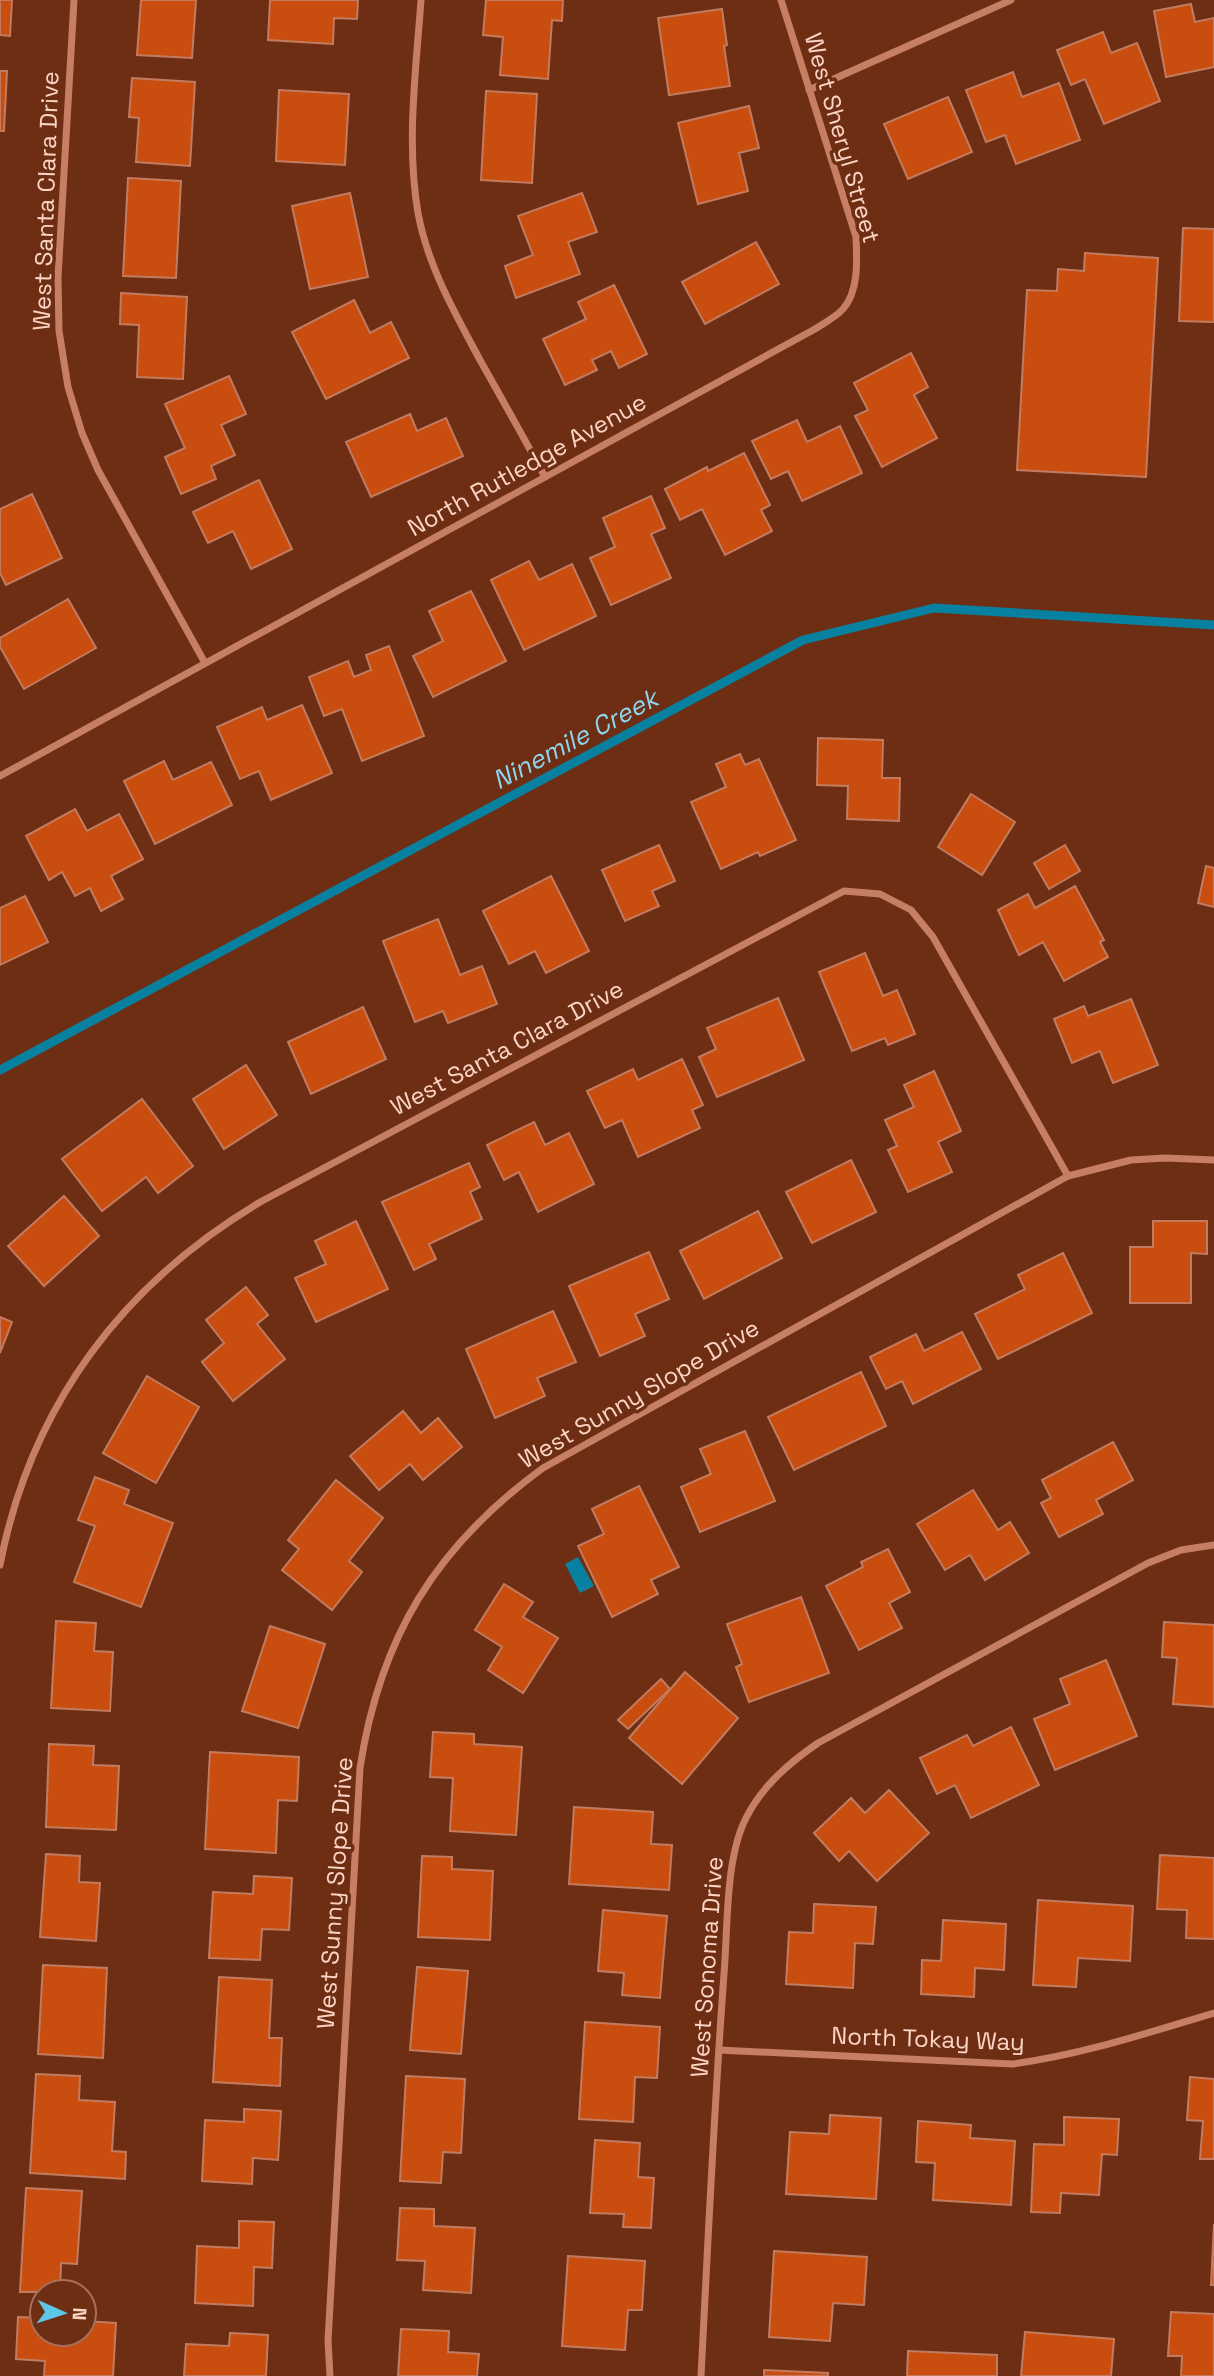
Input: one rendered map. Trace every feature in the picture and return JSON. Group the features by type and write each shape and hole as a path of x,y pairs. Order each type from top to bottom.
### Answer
{"street":[{"name":"West Santa Clara Drive","path":"74,0 58,277 59,331 68,387 82,433 98,470 205,663"},
{"path":"421,0 413,132 414,180 427,248 454,313 545,477"},
{"name":"West Sheryl Street","path":"781,0 856,237 858,263 853,287"},
{"path":"809,90 1011,0"},
{"name":"North Rutledge Avenue","path":"0,776 815,329 843,309 853,287"},
{"name":"West Santa Clara Drive","path":"0,1565 14,1504 26,1470 76,1373 120,1315 174,1262 232,1219 262,1201 844,891 880,894 911,910 933,937 1068,1176"},
{"name":"West Sunny Slope Drive","path":"330,2376 328,2341 360,1768 365,1732 378,1685 401,1629 438,1568 461,1539 505,1497 543,1468 1068,1176 1131,1160 1214,1160"},
{"name":"West Sonoma Drive","path":"701,2376 733,1851 746,1818 764,1789 789,1763 818,1743 1148,1563 1181,1550 1214,1545"},
{"name":"North Tokay Way","path":"719,2050 1012,2064 1081,2052 1214,2013"}],"water":[{"path":"578,1557 594,1586 580,1593 565,1564"}],"building":[{"path":"0,0 12,0 10,36 0,35"},
{"path":"141,0 196,0 192,58 137,55"},
{"path":"270,0 358,0 357,19 334,18 333,44 268,40"},
{"path":"486,0 563,0 562,21 552,20 548,79 500,75 503,37 483,35"},
{"path":"1191,4 1195,22 1214,18 1214,67 1166,77 1154,11"},
{"path":"722,9 730,86 669,95 658,18"},
{"path":"1103,32 1111,53 1137,43 1160,101 1104,124 1085,79 1071,85 1057,50"},
{"path":"0,71 7,71 4,131 0,131"},
{"path":"1013,72 1022,97 1059,83 1080,140 1016,164 1005,135 986,142 966,90"},
{"path":"132,78 195,82 190,166 136,162 139,118 129,117"},
{"path":"279,90 349,94 345,165 276,161"},
{"path":"486,91 537,94 532,183 481,180"},
{"path":"948,97 972,152 908,179 884,124"},
{"path":"749,106 759,148 739,153 748,191 698,204 678,123"},
{"path":"128,178 181,181 176,278 123,276"},
{"path":"350,193 368,277 310,289 292,206"},
{"path":"582,193 597,232 568,242 580,274 516,298 505,266 533,255 518,216"},
{"path":"1183,228 1214,229 1214,322 1179,321"},
{"path":"756,242 779,284 705,324 682,282"},
{"path":"1085,253 1158,258 1146,477 1017,470 1027,290 1057,291 1058,269 1084,271"},
{"path":"614,285 647,354 619,368 611,351 592,360 597,370 565,385 543,339 586,319 578,302"},
{"path":"121,293 187,297 183,379 137,377 139,325 120,324"},
{"path":"354,300 370,333 391,322 409,358 326,399 292,332"},
{"path":"911,353 928,387 914,395 937,438 882,467 855,416 868,410 854,383"},
{"path":"229,376 246,414 221,425 235,455 211,466 216,479 181,494 165,457 185,448 165,404"},
{"path":"410,414 417,431 446,418 463,456 371,497 346,442"},
{"path":"797,420 807,442 840,426 862,473 802,501 788,471 771,479 752,441"},
{"path":"744,453 770,505 761,510 772,531 725,555 702,509 680,520 665,489 707,467 708,471"},
{"path":"259,480 292,549 251,569 233,531 208,543 193,512"},
{"path":"32,494 62,558 6,585 0,573 0,509"},
{"path":"651,496 665,528 651,534 671,578 611,605 590,558 615,547 603,518"},
{"path":"529,561 539,580 572,564 596,616 524,650 491,580"},
{"path":"471,591 506,661 433,697 413,656 443,641 429,611"},
{"path":"68,599 96,648 24,689 0,647 0,638"},
{"path":"389,646 424,736 362,761 342,709 324,716 309,677 348,661 354,677 371,670 366,655"},
{"path":"302,705 332,773 271,800 259,771 240,779 217,727 262,707 267,720"},
{"path":"818,738 883,740 882,778 900,778 899,821 847,819 848,786 817,785"},
{"path":"740,754 745,765 759,759 796,840 760,856 758,852 721,869 691,802 726,787 716,764"},
{"path":"164,761 173,780 211,762 232,805 155,844 124,781"},
{"path":"971,794 1015,822 982,875 938,847"},
{"path":"75,809 87,831 119,814 143,859 111,876 123,899 101,911 90,888 75,896 62,872 49,880 26,836"},
{"path":"659,845 675,881 652,891 659,906 625,921 602,870"},
{"path":"1065,845 1080,871 1049,889 1034,863"},
{"path":"1206,866 1214,868 1214,907 1198,903"},
{"path":"551,876 589,951 546,973 535,951 509,964 483,911"},
{"path":"1075,886 1104,940 1100,942 1108,957 1064,981 1043,942 1019,955 998,910 1028,894 1035,908"},
{"path":"25,896 48,942 0,965 0,908"},
{"path":"438,919 460,975 482,966 497,1004 448,1023 443,1011 415,1022 383,941"},
{"path":"865,953 883,996 897,990 915,1034 888,1045 885,1038 852,1051 819,972"},
{"path":"778,998 804,1060 717,1097 699,1057 716,1049 707,1028"},
{"path":"1131,999 1158,1065 1113,1083 1100,1051 1072,1063 1054,1019 1084,1006 1088,1016"},
{"path":"363,1007 386,1059 311,1094 288,1042"},
{"path":"682,1059 703,1105 692,1110 700,1128 638,1157 622,1120 605,1128 587,1091 633,1069 638,1080"},
{"path":"246,1065 277,1115 224,1149 193,1099"},
{"path":"934,1071 961,1131 938,1142 952,1172 908,1192 888,1150 897,1146 885,1120 914,1107 904,1085"},
{"path":"142,1099 193,1166 158,1193 146,1177 102,1211 62,1159"},
{"path":"534,1122 545,1145 569,1133 594,1184 538,1212 519,1172 504,1180 487,1145"},
{"path":"851,1160 876,1212 812,1243 786,1192"},
{"path":"469,1163 480,1187 470,1192 482,1219 429,1244 436,1259 414,1270 382,1202"},
{"path":"64,1196 99,1236 44,1286 8,1246"},
{"path":"758,1211 782,1258 704,1299 680,1251"},
{"path":"356,1221 388,1289 316,1322 295,1278 326,1264 315,1241"},
{"path":"1153,1221 1207,1221 1207,1254 1191,1253 1191,1303 1130,1303 1130,1247 1153,1247"},
{"path":"649,1252 669,1299 635,1314 645,1336 600,1356 569,1286"},
{"path":"1063,1253 1092,1313 998,1359 975,1314 1025,1289 1018,1275"},
{"path":"246,1287 268,1315 257,1324 285,1359 233,1401 202,1362 224,1343 206,1320"},
{"path":"553,1311 576,1362 537,1378 545,1396 495,1418 466,1349"},
{"path":"0,1317 12,1322 0,1353"},
{"path":"962,1332 981,1369 913,1404 902,1381 886,1389 870,1357 916,1334 924,1351"},
{"path":"861,1372 886,1426 794,1470 768,1417"},
{"path":"147,1376 199,1407 156,1483 103,1453"},
{"path":"403,1411 421,1433 438,1418 462,1447 423,1480 410,1464 379,1490 350,1456"},
{"path":"745,1431 775,1501 700,1532 681,1487 711,1474 700,1449"},
{"path":"1113,1442 1133,1480 1096,1500 1103,1514 1059,1537 1041,1503 1051,1498 1042,1480"},
{"path":"95,1477 129,1490 124,1504 173,1523 141,1607 74,1582 95,1526 78,1520"},
{"path":"336,1480 383,1518 349,1561 362,1572 332,1610 282,1570 299,1549 288,1540"},
{"path":"639,1486 679,1567 651,1580 658,1594 612,1617 578,1546 604,1534 592,1509"},
{"path":"973,1490 998,1530 1010,1522 1029,1553 985,1580 970,1555 945,1570 917,1524"},
{"path":"888,1549 910,1592 889,1603 902,1628 859,1650 826,1586 863,1567 861,1562"},
{"path":"504,1584 533,1602 523,1617 558,1638 523,1693 488,1670 502,1647 475,1630"},
{"path":"801,1597 829,1673 749,1702 736,1667 742,1664 727,1624"},
{"path":"56,1621 96,1623 94,1651 113,1652 110,1711 51,1708"},
{"path":"1164,1622 1214,1625 1214,1707 1173,1704 1177,1658 1162,1657"},
{"path":"270,1626 325,1644 298,1728 242,1711"},
{"path":"1106,1660 1137,1736 1055,1770 1034,1719 1070,1704 1060,1679"},
{"path":"685,1672 738,1718 682,1784 629,1738"},
{"path":"661,1679 670,1689 628,1729 618,1720"},
{"path":"1011,1727 1039,1785 971,1818 955,1785 937,1794 920,1758 967,1735 973,1746"},
{"path":"433,1732 474,1734 474,1744 522,1747 516,1835 450,1831 453,1778 430,1777"},
{"path":"49,1744 94,1746 93,1765 119,1766 116,1830 46,1827"},
{"path":"210,1752 299,1757 297,1801 278,1800 276,1853 205,1849"},
{"path":"889,1790 929,1833 877,1881 849,1851 839,1861 814,1833 851,1798 865,1813"},
{"path":"574,1807 653,1812 651,1844 672,1845 669,1890 569,1884"},
{"path":"46,1854 80,1856 79,1882 100,1883 96,1941 40,1937"},
{"path":"1160,1855 1214,1858 1214,1939 1186,1938 1187,1910 1157,1909"},
{"path":"422,1856 452,1857 452,1869 493,1871 490,1940 418,1937"},
{"path":"254,1876 292,1878 289,1930 262,1929 260,1960 209,1958 213,1892 253,1894"},
{"path":"1038,1900 1133,1906 1130,1961 1078,1958 1076,1987 1033,1985"},
{"path":"814,1904 876,1907 873,1944 855,1943 853,1988 786,1984 789,1932 813,1933"},
{"path":"603,1910 667,1916 660,1998 622,1995 624,1973 598,1971"},
{"path":"943,1920 1006,1924 1004,1970 975,1968 974,1997 921,1994 922,1960 941,1961"},
{"path":"43,1965 107,1968 103,2058 38,2054"},
{"path":"417,1967 468,1971 461,2054 410,2050"},
{"path":"219,1977 272,1980 269,2038 282,2038 280,2086 213,2082"},
{"path":"585,2022 660,2027 657,2078 635,2077 633,2122 579,2119"},
{"path":"36,2074 80,2076 79,2100 115,2102 112,2151 126,2152 125,2179 30,2173"},
{"path":"406,2076 465,2079 461,2153 443,2152 441,2183 400,2181"},
{"path":"1190,2077 1214,2079 1214,2159 1200,2159 1203,2121 1187,2120"},
{"path":"244,2109 281,2111 278,2160 253,2158 252,2184 202,2181 205,2120 244,2122"},
{"path":"830,2115 881,2118 876,2199 786,2194 790,2132 829,2134"},
{"path":"1064,2117 1119,2119 1117,2155 1102,2154 1099,2195 1061,2193 1060,2213 1031,2212 1034,2144 1064,2145"},
{"path":"918,2121 971,2125 970,2138 1015,2141 1011,2205 933,2200 935,2163 916,2162"},
{"path":"595,2140 640,2143 638,2177 654,2178 651,2228 623,2227 624,2214 590,2213"},
{"path":"26,2188 82,2191 77,2264 61,2263 60,2278 28,2278 28,2292 20,2292"},
{"path":"400,2208 434,2209 434,2226 475,2228 471,2293 423,2290 425,2261 397,2260"},
{"path":"239,2221 274,2222 272,2268 254,2267 253,2306 195,2303 197,2246 239,2248"},
{"path":"1214,2224 1214,2285 1211,2285"},
{"path":"774,2251 867,2257 864,2305 833,2303 830,2341 769,2337"},
{"path":"568,2256 645,2261 642,2310 628,2310 625,2350 562,2346"},
{"path":"1171,2312 1214,2314 1214,2376 1181,2376 1182,2356 1168,2356"},
{"path":"18,2317 28,2317 28,2348 98,2348 98,2322 116,2323 113,2376 44,2376 45,2361 16,2359"},
{"path":"401,2329 449,2331 448,2352 479,2354 477,2376 398,2376"},
{"path":"1025,2332 1114,2339 1111,2376 1021,2376"},
{"path":"230,2333 268,2335 266,2376 184,2376 186,2344 229,2346"},
{"path":"908,2351 997,2355 997,2376 907,2376"},
{"path":"764,2370 828,2373 828,2376 764,2376"}],"waterway":[{"name":"Ninemile Creek","path":"0,1070 803,640 934,608 1214,625"}]}
